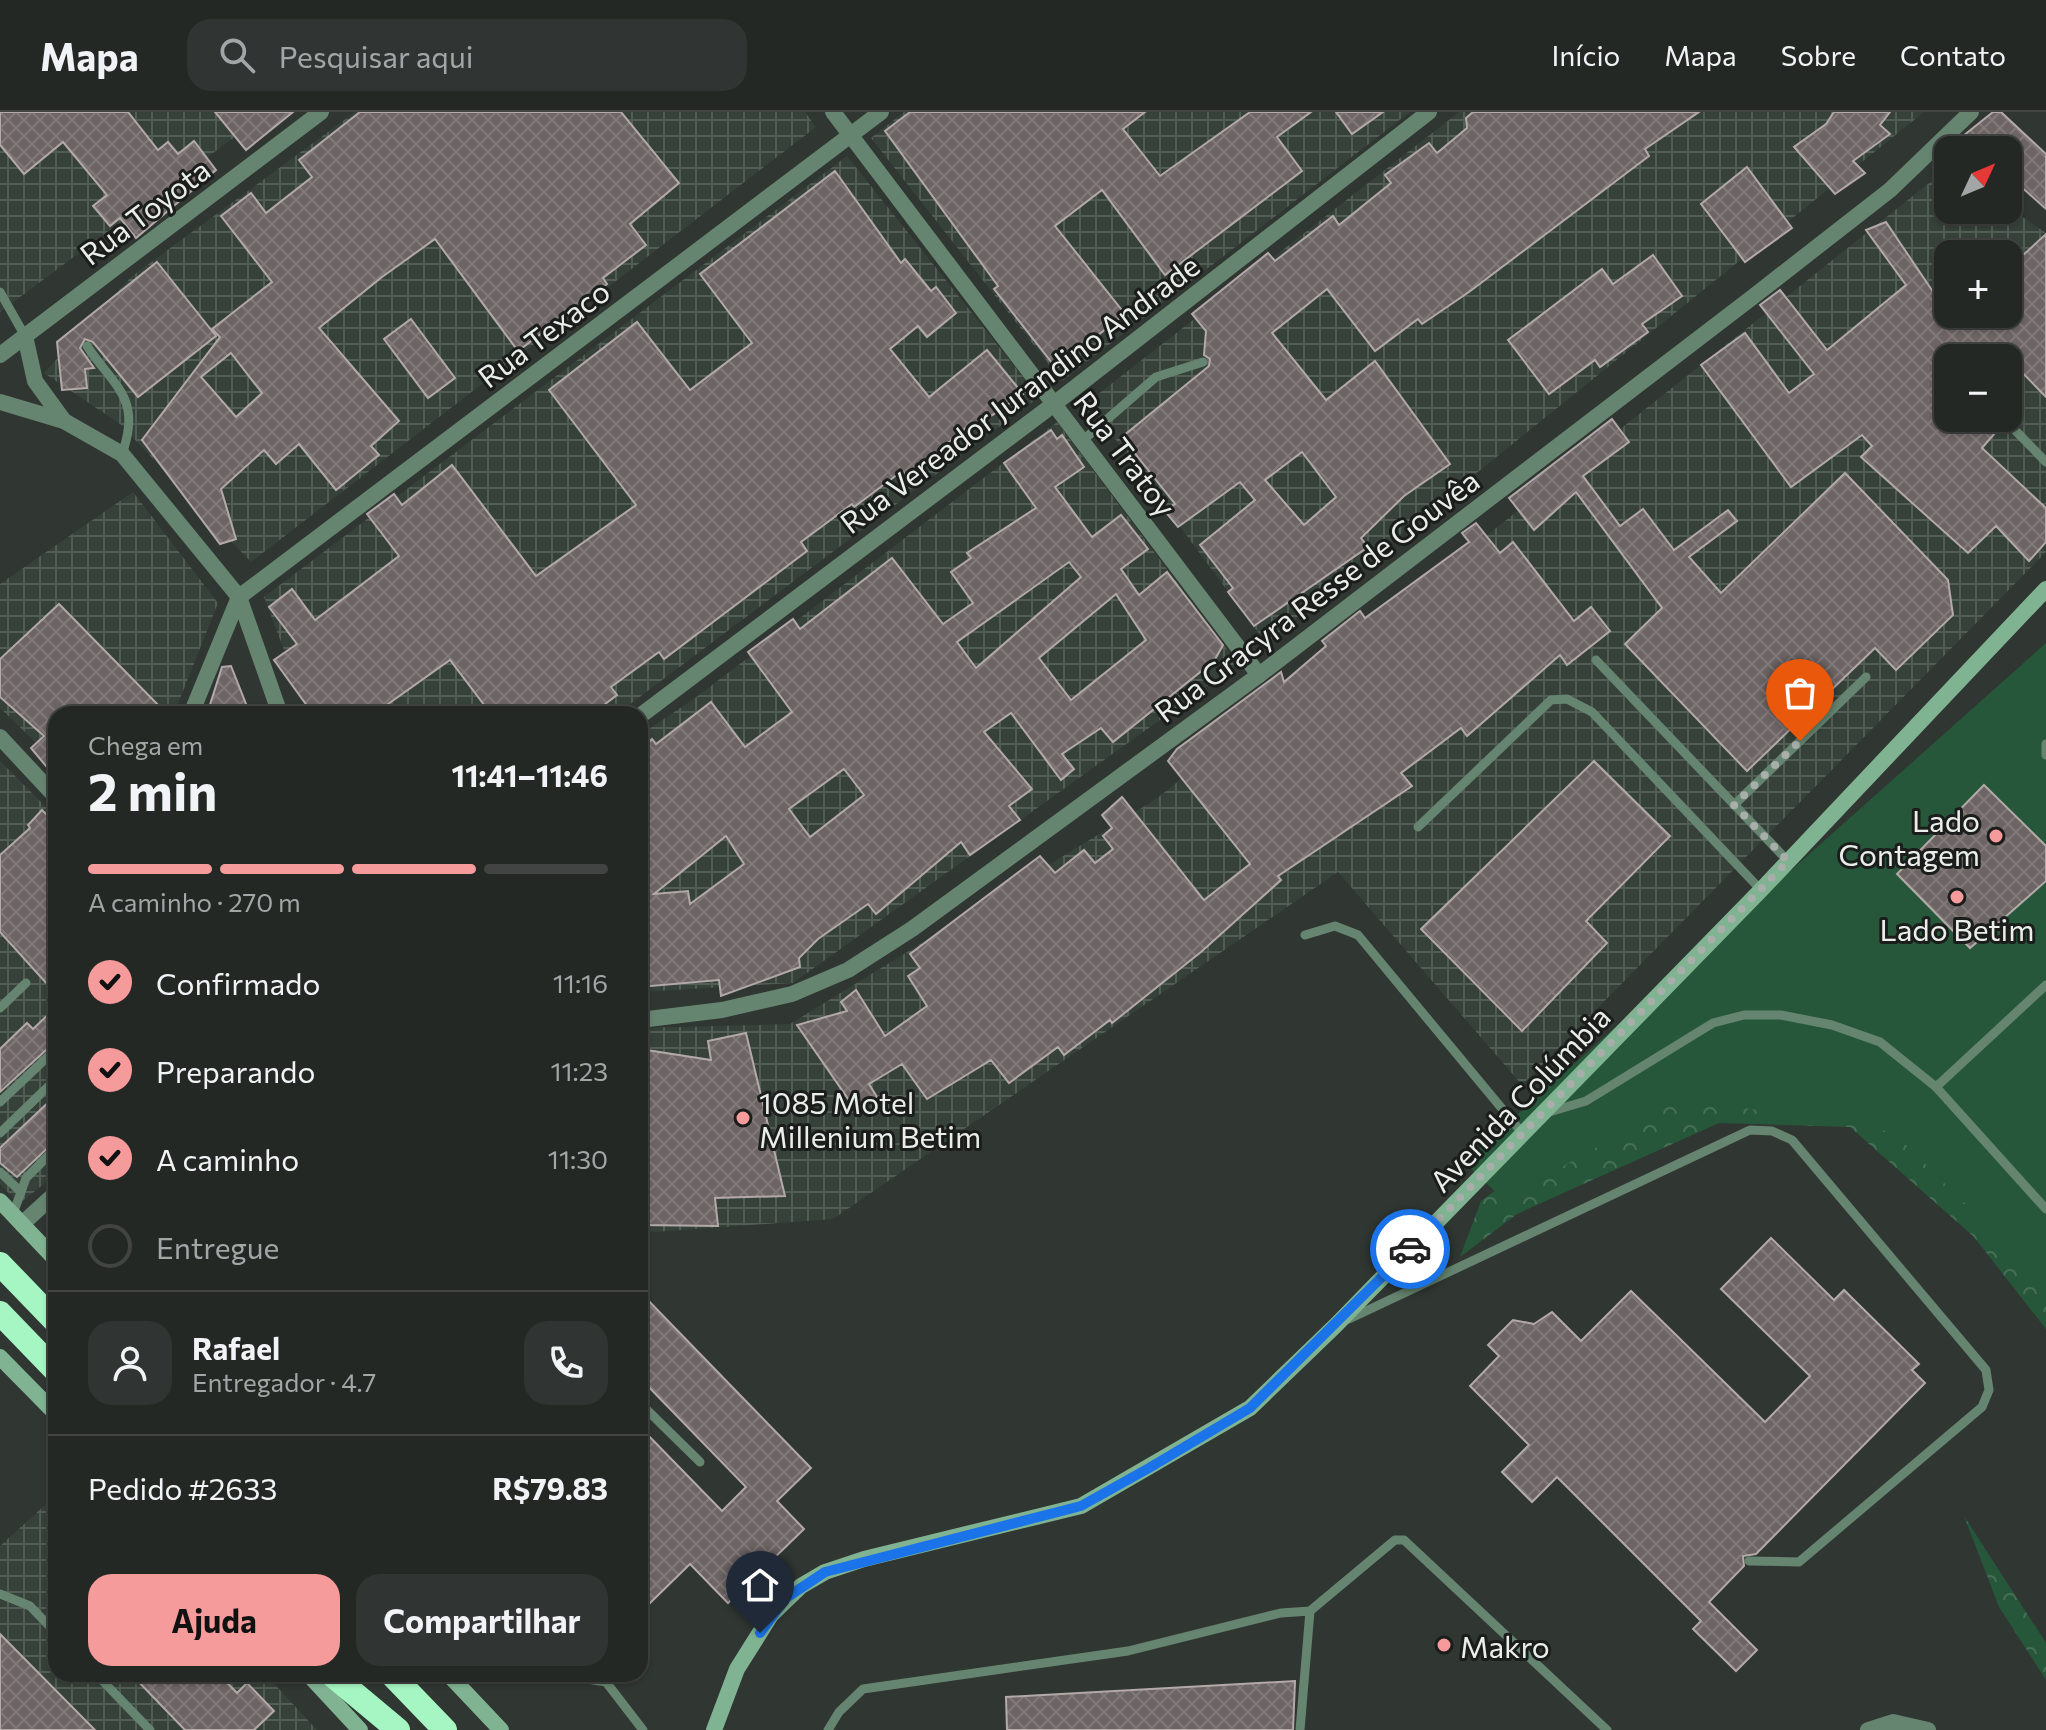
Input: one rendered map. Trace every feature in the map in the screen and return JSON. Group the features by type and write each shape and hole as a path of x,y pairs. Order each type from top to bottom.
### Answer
{"highway":[{"path":"0,1264 48,1314"},
{"path":"0,1313 48,1363"},
{"path":"341,1682 401,1730"},
{"path":"356,1682 401,1730"},
{"path":"399,1682 445,1730"}],"street":[{"name":"Rua Toyota","path":"0,355 321,112"},
{"name":"Rua Tratoy","path":"833,112 1259,675"},
{"name":"Rua Texaco","path":"239,597 881,112"},
{"name":"Rua Vereador Jurandino Andrade","path":"648,710 1054,404 1429,112"},
{"name":"Rua Gracyra Resse de Gouvêa","path":"648,1019 722,1010 792,994 848,970 912,929 1259,675 1890,190 1971,112"},
{"path":"25,336 35,381 64,421"},
{"path":"0,402 64,421 122,454 239,597 277,706"},
{"name":"Avenida Colúmbia","path":"714,1730 737,1669 771,1615 801,1586 825,1572 864,1559 1081,1506 1250,1408 1335,1326 1761,890 2046,589"},
{"path":"194,706 239,597"},
{"path":"0,737 48,788"},
{"path":"18,1219 48,1198"},
{"path":"0,1201 48,1251"},
{"path":"0,1357 48,1406"},
{"path":"315,1682 360,1730"},
{"path":"456,1682 501,1730"},
{"path":"1868,1730 1893,1722 1928,1730"}],"lane":[{"path":"0,292 25,336"},
{"path":"87,346 126,394 131,428 122,454"},
{"path":"1082,441 1156,377 1203,362"},
{"path":"2017,432 2046,462"},
{"path":"1596,660 1788,861"},
{"path":"1734,805 1866,677"},
{"path":"1418,827 1551,700 1567,699 1592,712 1761,890"},
{"path":"2046,744 2046,755"},
{"path":"1305,935 1335,926 1358,935 1523,1134"},
{"path":"0,1008 26,983"},
{"path":"1936,1087 2046,985"},
{"path":"1543,1114 1586,1101 1713,1023 1744,1015 1781,1015 1832,1025 1880,1042 1936,1087 2046,1209"},
{"path":"0,1102 48,1057"},
{"path":"0,1133 48,1087"},
{"path":"1335,1326 1750,1130 1772,1131 1792,1140 1986,1370 1989,1390 1982,1407 1799,1562 1749,1561"},
{"path":"18,1219 26,1178 48,1156"},
{"path":"0,1172 21,1192"},
{"path":"648,1411 700,1462"},
{"path":"828,1730 839,1712 863,1689 1128,1651 1281,1613 1310,1611 1395,1540 1404,1540 1607,1730"},
{"path":"0,1594 30,1606 48,1625"},
{"path":"1300,1730 1310,1611"},
{"path":"104,1682 150,1730"},
{"path":"606,1682 643,1730"}],"shaded area":[{"path":"0,112 268,112 0,312"},
{"path":"355,112 805,112 816,127 251,562 120,424 44,373 131,277"},
{"path":"904,112 1410,112 1062,381 871,138"},
{"path":"1459,112 1924,112 1266,643 1088,402"},
{"path":"847,156 1039,397 628,706 305,706 264,597"},
{"path":"1934,179 1934,224 2022,224 2022,217 2046,233 2046,552 1522,1085 1338,872 833,1219 648,1232 648,1028 790,1024 1156,799"},
{"path":"1057,422 1238,664 793,983 648,992 648,730 695,698"},
{"path":"133,492 218,603 177,706 48,706 48,754 0,708 0,584"},
{"path":"0,761 48,809 48,1180 19,1204 0,1184"},
{"path":"48,1502 48,1682 272,1682 317,1730 0,1730 0,1546"}],"green space":[{"path":"2046,643 2046,1284 1893,1132 1682,1098 1504,1200 1464,1162"},
{"path":"1820,1049 2046,1258 2046,1329 1974,1237 1850,1127 1719,1123 1517,1214 1460,1257 1481,1201 1544,1154 1676,1071"},
{"path":"1964,1516 2046,1643 2046,1680 1999,1607"}],"building":[{"path":"0,112 128,112 158,150 168,142 178,154 194,141 216,170 136,238 120,218 110,226 93,206 107,195 63,142 24,174 0,145"},
{"path":"215,112 293,112 246,150"},
{"path":"360,112 621,112 679,183 630,224 646,245 603,278 607,284 518,351 435,239 382,277 319,328 399,421 371,446 379,455 336,490 299,444 276,464 264,450 221,489 236,539 220,544 142,440 220,337 212,329 272,282 221,216 251,193 266,213 312,177 299,160","holes":["231,353 262,393 236,417 201,377"]},
{"path":"910,112 1145,112 1123,129 1160,176 1250,112 1311,112 1277,137 1302,171 1165,275 1102,190 1055,226 1125,314 1056,368 994,289 998,286 885,131"},
{"path":"1336,112 1383,112 1352,134"},
{"path":"1473,112 1699,112 1645,149 1649,156 1469,292 1422,324 1418,319 1375,351 1327,289 1272,333 1326,400 1375,361 1450,464 1404,496 1361,538 1368,547 1254,626 1228,592 1233,588 1200,545 1255,500 1240,482 1178,527 1164,510 1175,504 1122,437 1209,366 1210,359 1204,355 1206,331 1192,314 1268,253 1275,261 1333,216 1339,225 1391,183 1385,175 1429,143 1437,153 1467,128 1466,118","holes":["1302,452 1336,497 1304,525 1265,480"]},
{"path":"1834,112 1890,112 1880,125 1890,134 1853,161 1865,173 1835,194 1794,147 1826,124"},
{"path":"1993,112 2001,112 2046,154 2046,209 2022,188 2022,136 1963,136"},
{"path":"1747,167 1792,228 1745,262 1701,204"},
{"path":"835,171 901,263 905,259 931,291 936,287 956,313 927,337 918,326 890,349 929,397 987,350 1023,394 969,431 966,428 907,477 902,471 854,507 852,504 801,542 807,551 664,659 659,652 611,687 617,695 603,706 485,706 450,660 385,706 307,706 274,660 297,644 269,607 292,589 315,620 399,556 367,514 394,494 402,505 452,465 536,576 636,505 549,390 637,322 690,390 752,343 700,274"},
{"path":"1886,222 1934,293 1934,328 2022,328 2022,256 2046,234 2046,397 2022,372 2022,344 1934,344 1934,432 1996,432 1982,448 2046,508 2046,542 2029,561 1996,526 1968,553 1861,457 1872,446 1862,435 1791,487 1701,365 1745,333 1789,393 1814,374 1760,305 1780,290 1827,350 1906,285 1866,230"},
{"path":"1653,255 1682,296 1642,324 1648,332 1600,367 1595,360 1549,394 1508,340 1602,269 1613,284"},
{"path":"157,262 216,336 138,397 93,342 85,339 80,348 94,368 85,369 87,388 62,390 57,342"},
{"path":"411,319 455,378 428,398 384,339"},
{"path":"1612,419 1629,442 1583,476 1620,526 1643,509 1674,550 1728,510 1737,521 1689,557 1721,593 1845,473 1948,580 1953,615 1896,670 1875,648 1747,771 1625,644 1662,608 1576,492 1534,530 1509,498"},
{"path":"1051,430 1057,439 1062,435 1084,467 1055,487 1092,537 1121,515 1148,549 1121,569 1139,595 1167,572 1223,645 1214,661 1113,742 1101,728 1062,754 1074,769 1061,780 1011,713 984,732 1032,789 1009,806 1020,820 970,855 961,842 876,914 868,904 818,939 799,958 800,967 721,996 719,980 648,986 648,743 652,739 656,744 711,702 745,747 792,712 748,652 793,619 800,629 892,558 943,624 973,603 951,572 971,558 967,553 1036,508 1004,463","holes":["1069,562 1081,577 976,668 957,642","1116,594 1146,640 1071,700 1039,658","844,769 864,795 810,837 789,809","726,836 744,864 690,904 688,891 654,894"]},
{"path":"1476,523 1500,553 1513,542 1574,621 1591,607 1610,631 1567,665 1560,655 1467,736 1461,728 1401,773 1412,786 1278,876 1281,880 1201,952 1112,1023 1110,1020 1064,1055 1058,1047 1009,1083 991,1060 927,1099 902,1064 869,1084 877,1097 853,1106 797,1025 847,1011 841,1002 856,990 885,1036 927,1006 908,976 920,968 910,954 1040,856 1055,873 1084,850 1095,863 1113,849 1103,836 1112,828 1102,815 1122,797 1204,900 1250,864 1168,761 1177,749 1281,672 1284,682 1326,646 1322,641 1360,611 1365,618 1469,542 1462,533"},
{"path":"59,604 159,706 48,706 48,768 31,748 44,736 0,697 0,659"},
{"path":"231,666 247,706 210,706 222,667"},
{"path":"1594,761 1670,836 1586,921 1607,943 1522,1031 1421,929"},
{"path":"1984,785 2046,846 2046,881 1970,948 1897,874"},
{"path":"42,810 48,816 48,985 0,932 0,855 30,828 28,825"},
{"path":"48,1015 48,1048 0,1092 0,1049 27,1023 33,1029"},
{"path":"746,1033 785,1196 715,1198 718,1226 648,1225 648,1050 711,1060 708,1041"},
{"path":"48,1103 48,1148 17,1177 0,1163 0,1148"},
{"path":"1771,1238 1834,1300 1844,1290 1919,1364 1912,1370 1925,1383 1756,1554 1743,1556 1744,1566 1709,1602 1757,1650 1736,1671 1693,1629 1701,1621 1557,1477 1532,1502 1502,1472 1529,1445 1470,1386 1499,1356 1488,1345 1513,1320 1534,1324 1552,1312 1581,1341 1631,1291 1765,1422 1810,1376 1721,1289"},
{"path":"648,1300 811,1468 777,1501 804,1529 728,1603 690,1564 649,1604 648,1435 722,1511 746,1487 648,1386"},
{"path":"0,1634 95,1730 0,1730"},
{"path":"1295,1681 1293,1730 1007,1730 1006,1697"},
{"path":"139,1682 227,1682 237,1693 247,1683 274,1711 254,1730 185,1730"}],"way so far":[{"path":"1410,1249 1788,861 1734,805 1800,741"}],"place":[{"name":"Lado Contagem","path":"1996,836"},
{"name":"Lado Betim","path":"1957,897"},
{"name":"1085 Motel Millenium Betim","path":"743,1118"},
{"name":"Makro","path":"1444,1645"}],"route":[{"path":"760,1633 786,1598 825,1572 864,1559 1007,1527 1081,1506 1149,1468 1250,1408 1410,1249"}]}
